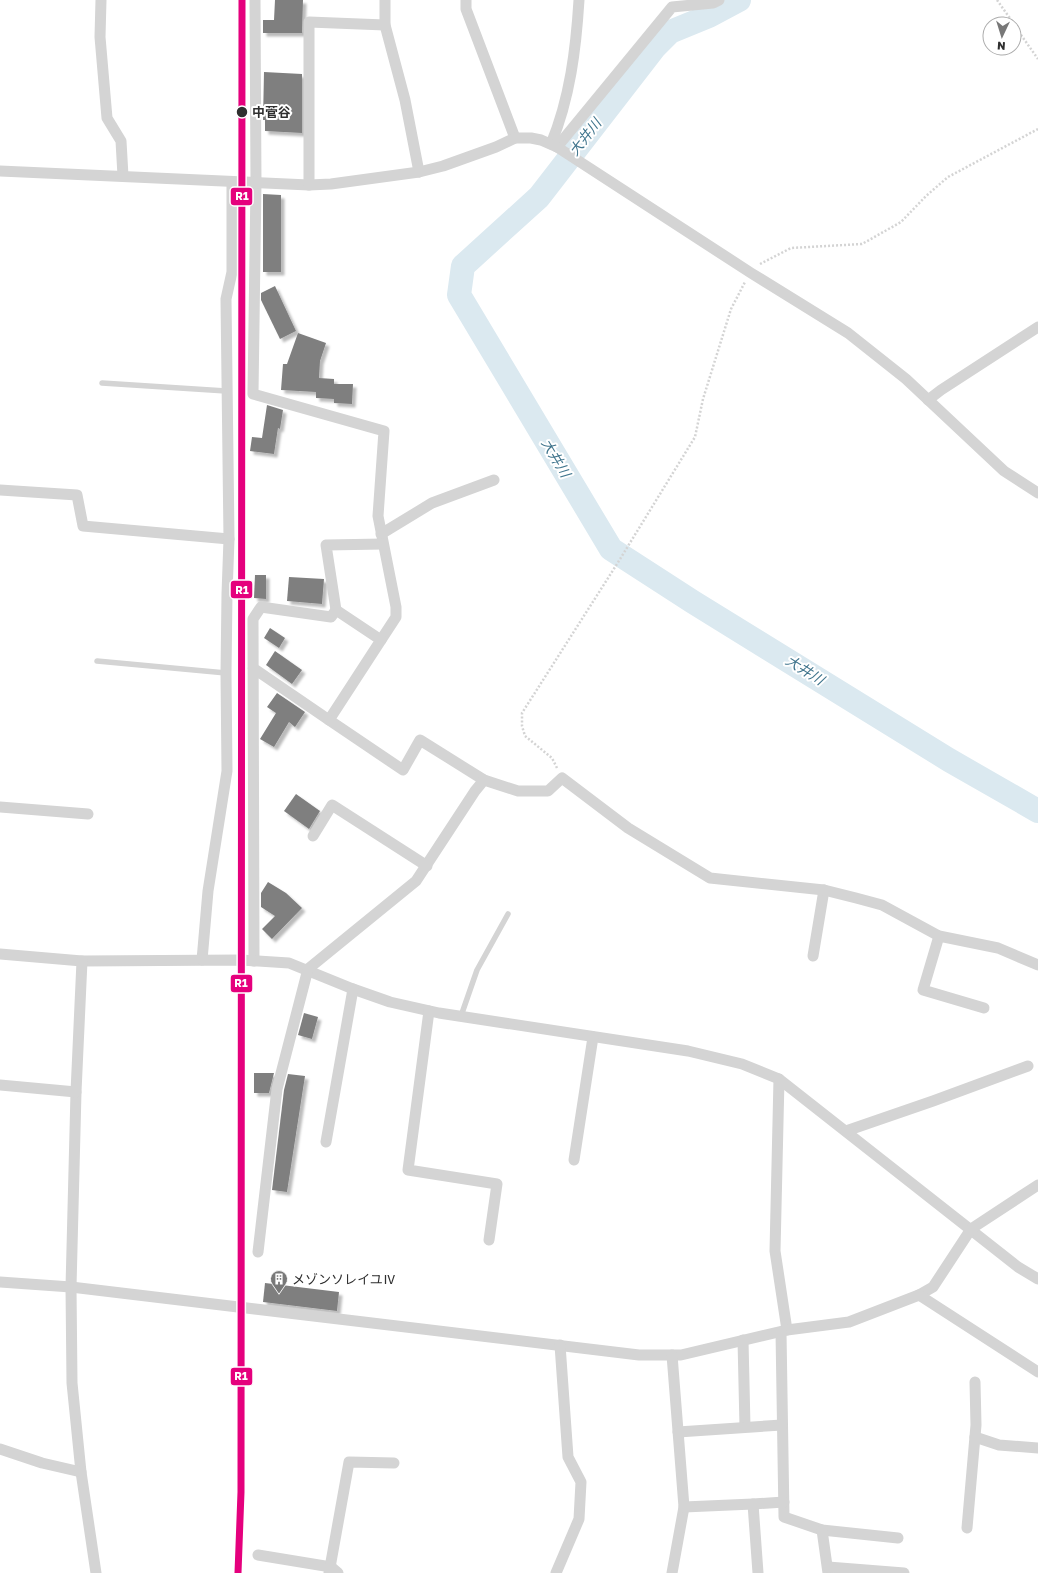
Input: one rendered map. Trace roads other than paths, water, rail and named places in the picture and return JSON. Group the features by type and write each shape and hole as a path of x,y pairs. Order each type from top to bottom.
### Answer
{"street":[{"path":"101,0 100,37 107,118 121,141 123,176"},
{"path":"255,0 256,183 253,394 384,431 378,516 396,607 396,617 329,720"},
{"path":"385,0 385,25 404,100 419,172"},
{"path":"466,0 466,9 514,138"},
{"path":"556,147 572,66 579,0"},
{"path":"556,147 672,7 713,3 719,0"},
{"path":"309,185 309,22 385,25"},
{"path":"0,171 256,183 309,185 331,184 419,172 450,164 496,147 514,138 531,138 556,147 576,159 751,273 848,333 906,379 1004,471 1038,492"},
{"path":"202,960 208,891 227,772 226,674 229,539 226,299 232,272 232,182"},
{"path":"928,400 1038,327"},
{"path":"254,961 253,619 261,607 331,617 336,610 326,545 382,539 432,503 494,480"},
{"path":"0,490 77,495 83,526 229,539"},
{"path":"336,610 381,640"},
{"path":"253,668 402,770 420,740 484,780 518,791 548,791 562,778 628,828 710,878 824,890 882,906 939,936 998,948 1038,965"},
{"path":"258,1252 277,1089 308,969 416,881 475,791 484,780"},
{"path":"313,836 332,805 427,866"},
{"path":"0,807 88,814"},
{"path":"813,956 824,890"},
{"path":"939,936 922,990 984,1008"},
{"path":"0,954 82,961 202,960 289,963 308,969 390,1002 429,1011 688,1052 742,1064 779,1079 1018,1267 1038,1279"},
{"path":"82,961 76,1092 71,1287 72,1383 80,1472 96,1573"},
{"path":"326,1142 353,988"},
{"path":"429,1011 408,1170 497,1184 489,1240"},
{"path":"574,1160 593,1037"},
{"path":"846,1131 1028,1066"},
{"path":"779,1079 775,1251 784,1331 782,1425 784,1516 822,1530 898,1538"},
{"path":"0,1085 76,1092"},
{"path":"0,1282 71,1287 639,1355 681,1355 784,1331 849,1322 919,1295 933,1287 971,1229 1038,1186"},
{"path":"919,1295 1038,1372"},
{"path":"744,1340 745,1427"},
{"path":"556,1573 579,1519 581,1482 568,1457 560,1345"},
{"path":"672,1355 684,1507 672,1573"},
{"path":"967,1528 975,1437 975,1382"},
{"path":"678,1432 782,1425"},
{"path":"975,1437 999,1445 1038,1448"},
{"path":"0,1449 42,1463 80,1472"},
{"path":"258,1555 333,1571 349,1462 394,1463"},
{"path":"684,1507 784,1502"},
{"path":"753,1504 757,1573"},
{"path":"822,1530 828,1570 904,1573"}],"lane":[{"path":"102,383 226,391"},
{"path":"97,661 226,674"},
{"path":"461,1016 477,970 508,914"}],"waterway":[{"name":"大井川","path":"739,0 709,16 670,32 655,47 539,197 463,266 459,295 611,549 693,602 949,760 1038,811"}],"place":[{"name":"中菅谷","path":"242,112"},
{"name":"メゾンソレイユⅣ","path":"279,1294"}]}
